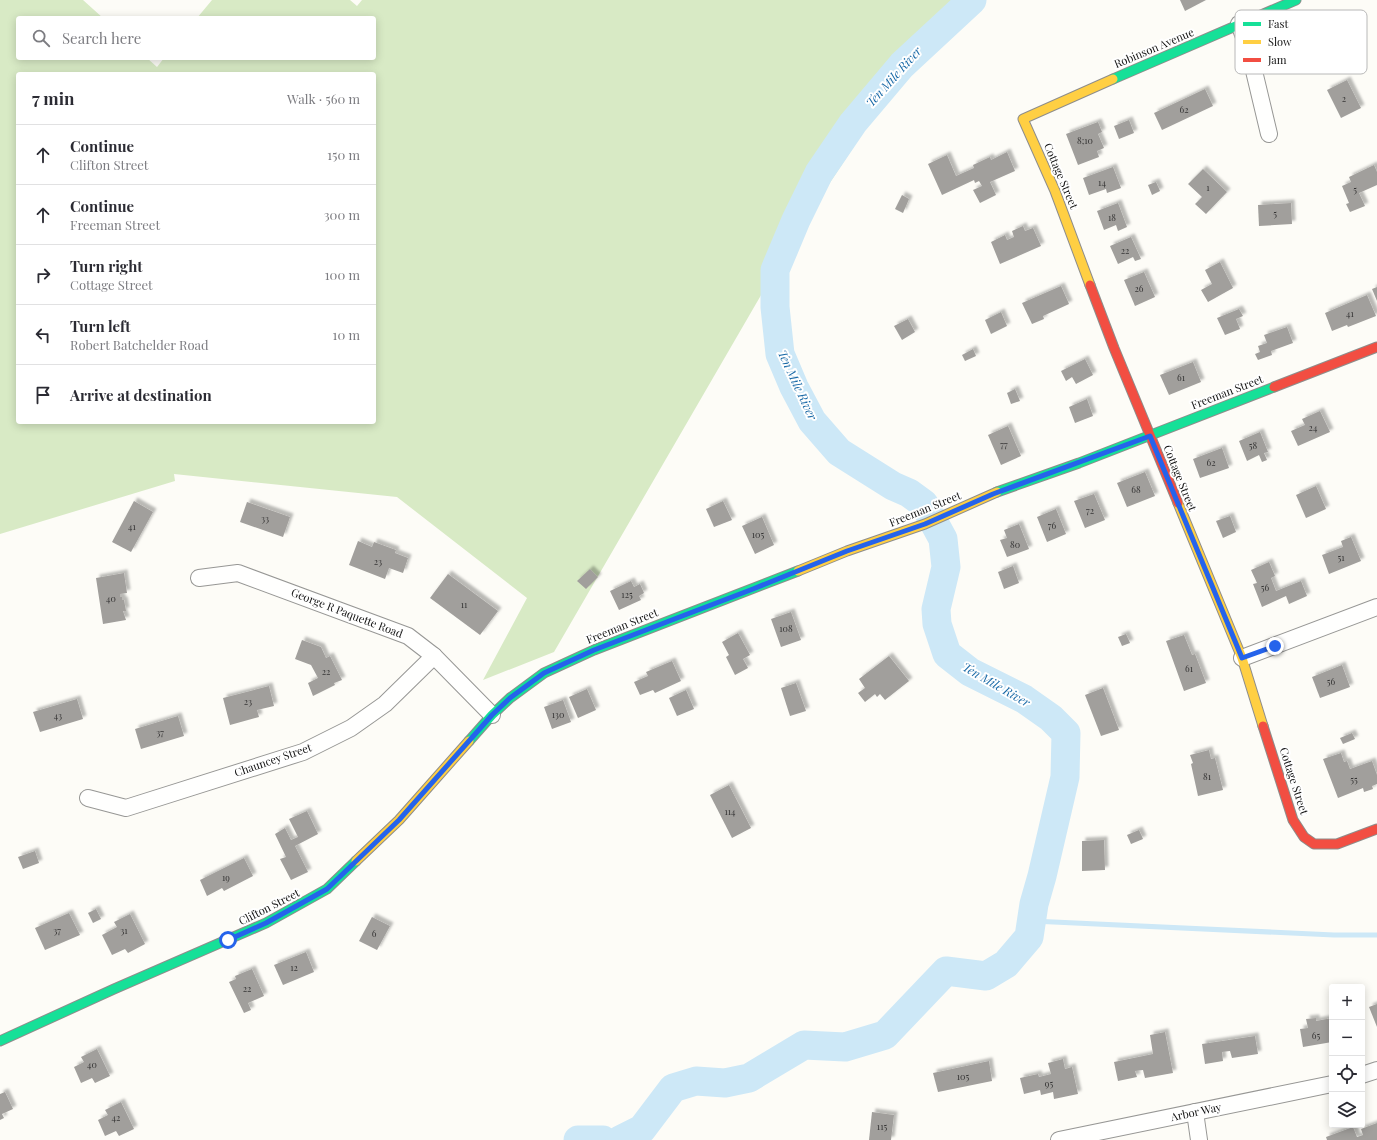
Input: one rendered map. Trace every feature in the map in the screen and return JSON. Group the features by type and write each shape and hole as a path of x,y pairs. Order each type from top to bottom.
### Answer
{"street":[{"name":"Robinson Avenue","path":"1273,10 1296,0"},
{"name":"Robinson Avenue","path":"1023,119 1235,26"},
{"path":"1255,74 1269,134"},
{"name":"Cottage Street","path":"1023,119 1055,191 1150,436 1242,658 1293,820 1304,837 1313,843 1337,844 1377,829"},
{"name":"Freeman Street","path":"492,715 510,698 544,673 594,650 847,551 925,524 993,494 1150,436 1222,406 1377,347"},
{"name":"George R Paquette Road","path":"199,578 238,573 408,636 434,656 492,715"},
{"path":"1242,658 1377,608"},
{"name":"Chauncey Street","path":"88,798 126,808 304,752 351,728 385,704 434,656"},
{"name":"Clifton Street","path":"0,1041 114,989 266,923 327,889 399,820 492,715"},
{"path":"1365,1075 1377,1070"},
{"name":"Arbor Way","path":"1060,1140 1329,1085"},
{"path":"1195,1112 1199,1140"}],"green space":[{"path":"0,0 83,0 101,16 16,16 16,60 149,60 157,67 162,60 376,60 376,16 199,16 212,0 350,0 357,6 362,0 956,0 948,8 915,54 800,228 554,652 483,680 527,598 397,497 174,474 175,481 0,534"}],"building":[{"path":"1180,0 1206,0 1185,11"},
{"path":"1347,80 1361,108 1341,118 1327,90"},
{"path":"1205,89 1213,106 1162,130 1154,113"},
{"path":"1129,120 1134,133 1119,139 1114,126"},
{"path":"1098,122 1102,132 1098,134 1104,148 1097,151 1099,157 1078,165 1066,134"},
{"path":"1007,152 1015,171 990,182 996,195 980,203 973,190 982,186 979,181 975,183 974,180 942,195 928,164 947,155 956,176 974,168 973,165 990,157 991,160"},
{"path":"1374,165 1377,172 1377,185 1359,193 1365,206 1350,212 1346,204 1349,203 1342,186 1351,182 1349,177"},
{"path":"1113,167 1121,188 1107,193 1106,189 1089,195 1083,178"},
{"path":"1203,169 1227,192 1206,214 1195,204 1202,197 1188,184"},
{"path":"1156,182 1160,191 1152,195 1148,185"},
{"path":"902,195 909,199 903,213 895,209"},
{"path":"1118,203 1127,227 1118,231 1116,225 1104,230 1097,211"},
{"path":"1291,203 1292,224 1259,226 1258,205"},
{"path":"1023,226 1025,231 1033,228 1041,246 1000,264 991,242 1005,235 1007,240 1014,237 1012,231"},
{"path":"1131,237 1141,259 1135,261 1133,257 1118,264 1110,246"},
{"path":"1220,262 1233,288 1208,302 1201,290 1212,284 1205,270"},
{"path":"1144,272 1155,297 1135,306 1124,280"},
{"path":"1061,286 1069,304 1043,316 1044,319 1032,324 1022,303"},
{"path":"1377,287 1377,301 1372,289"},
{"path":"1367,295 1376,316 1348,327 1347,325 1332,331 1325,313"},
{"path":"1239,309 1243,316 1236,319 1240,329 1225,335 1217,318"},
{"path":"1001,312 1007,326 991,334 985,320"},
{"path":"908,319 915,332 902,340 894,326"},
{"path":"1287,327 1293,343 1271,351 1272,355 1258,360 1255,354 1260,352 1258,346 1267,343 1264,335"},
{"path":"973,349 976,356 965,361 962,355"},
{"path":"1085,359 1093,375 1076,384 1072,377 1066,381 1061,371"},
{"path":"1193,362 1201,382 1169,395 1160,375"},
{"path":"1015,389 1020,401 1011,404 1007,393"},
{"path":"1087,399 1093,416 1075,423 1069,407"},
{"path":"1320,411 1330,432 1298,446 1291,431 1305,425 1302,419"},
{"path":"1008,426 1021,456 1001,465 988,435"},
{"path":"1260,432 1268,452 1264,453 1267,460 1262,462 1259,455 1247,461 1239,441"},
{"path":"1222,448 1229,468 1200,478 1193,459"},
{"path":"1145,472 1155,496 1127,507 1117,483"},
{"path":"1316,486 1326,509 1306,518 1296,495"},
{"path":"1094,494 1105,520 1085,528 1074,501"},
{"path":"134,501 153,512 131,552 112,542"},
{"path":"723,501 732,520 714,527 706,509"},
{"path":"247,502 290,517 283,537 240,522"},
{"path":"1056,509 1066,534 1047,542 1037,517"},
{"path":"1230,516 1236,532 1223,538 1216,521"},
{"path":"762,517 774,545 755,554 742,526"},
{"path":"1019,524 1029,549 1007,557 1000,540 1007,538 1004,530"},
{"path":"1351,537 1361,561 1329,574 1322,555 1343,547 1341,541"},
{"path":"358,541 372,547 374,542 396,550 395,553 408,558 403,573 389,568 385,579 349,565"},
{"path":"1269,562 1275,576 1271,578 1276,591 1301,581 1307,596 1289,604 1286,596 1262,607 1253,584 1257,583 1251,570"},
{"path":"1013,566 1019,583 1004,589 998,572"},
{"path":"590,569 598,577 586,589 577,581"},
{"path":"124,573 127,593 120,594 120,597 124,600 126,611 123,611 126,620 103,624 96,578"},
{"path":"448,574 498,611 480,635 430,598"},
{"path":"631,581 634,587 640,584 644,593 639,596 641,600 619,610 610,591"},
{"path":"791,612 801,640 781,647 771,619"},
{"path":"738,633 750,655 743,659 748,668 735,675 726,657 729,655 722,642"},
{"path":"1126,634 1130,643 1122,646 1118,637"},
{"path":"1184,635 1192,655 1195,654 1206,683 1184,691 1166,641"},
{"path":"302,640 321,647 326,658 330,656 342,680 334,683 335,685 313,696 308,683 318,678 311,665 295,659"},
{"path":"889,656 909,681 885,700 880,694 877,697 875,694 865,702 858,693 865,688 859,679"},
{"path":"672,661 681,681 655,693 653,690 640,695 634,682 648,676 646,672"},
{"path":"1342,665 1350,687 1320,698 1312,677"},
{"path":"796,683 806,711 790,716 781,688"},
{"path":"269,686 274,706 257,710 259,717 230,725 223,698"},
{"path":"1103,688 1119,730 1101,736 1085,695"},
{"path":"587,689 596,710 578,718 569,697"},
{"path":"686,690 694,709 677,716 669,698"},
{"path":"77,699 83,719 40,732 33,712"},
{"path":"563,700 571,722 552,729 544,707"},
{"path":"178,716 184,736 141,749 135,729"},
{"path":"1352,733 1355,739 1343,744 1340,738"},
{"path":"1209,750 1211,759 1215,758 1223,790 1198,796 1191,764 1193,763 1190,755"},
{"path":"1341,753 1344,762 1347,761 1350,769 1372,761 1377,775 1377,784 1372,786 1373,789 1364,792 1363,788 1338,798 1323,759"},
{"path":"729,785 751,828 732,838 710,795"},
{"path":"307,811 318,834 295,846 308,872 291,880 280,859 286,857 275,834 285,828 291,840 298,837 289,819"},
{"path":"1139,830 1143,839 1131,844 1127,835"},
{"path":"1104,840 1105,870 1082,871 1082,841"},
{"path":"35,851 39,863 23,869 18,857"},
{"path":"244,858 253,876 224,891 222,888 207,896 200,880"},
{"path":"96,909 101,919 93,923 88,913"},
{"path":"69,913 80,935 45,950 35,928"},
{"path":"130,914 145,944 128,953 125,949 112,955 102,935 117,927 114,922"},
{"path":"372,917 390,926 377,950 359,941"},
{"path":"306,952 314,972 283,985 274,965"},
{"path":"252,969 264,996 248,1003 251,1010 244,1013 229,982 236,979 235,976"},
{"path":"1377,1004 1377,1027 1369,1007"},
{"path":"1316,1018 1316,1021 1329,1019 1329,1043 1303,1047 1300,1029 1308,1028 1306,1019"},
{"path":"1165,1032 1173,1073 1145,1078 1143,1070 1135,1071 1137,1077 1118,1081 1114,1062 1153,1054 1150,1035"},
{"path":"1255,1036 1258,1054 1232,1058 1230,1051 1222,1052 1223,1061 1205,1064 1202,1044"},
{"path":"97,1049 110,1076 95,1083 92,1078 81,1083 74,1067 84,1062 81,1057"},
{"path":"1063,1059 1065,1069 1072,1067 1078,1094 1054,1099 1053,1092 1041,1095 1040,1090 1024,1094 1020,1078 1038,1074 1039,1077 1051,1074 1048,1063"},
{"path":"989,1061 992,1081 938,1092 933,1073"},
{"path":"5,1092 13,1109 2,1114 4,1118 0,1120 0,1094"},
{"path":"121,1102 134,1129 119,1136 116,1131 105,1136 98,1120 108,1115 105,1110"},
{"path":"872,1112 894,1115 891,1140 869,1140"},
{"path":"1377,1123 1377,1140 1327,1140 1326,1137 1353,1128 1357,1137 1363,1135 1361,1129"}],"waterway":[{"name":"Ten Mile River","path":"620,1140 642,1129 673,1088 696,1081 725,1083 749,1078 804,1045 845,1047 885,1035 946,971 986,976 1006,964 1029,937 1034,904 1065,777 1066,733 1051,718 1024,699 970,672 947,654 937,624 936,609 946,567 943,539 924,504 909,493 893,486 839,452 812,421 794,387 780,354 775,307 775,270 796,220 819,173 853,123 902,65 972,0"},
{"path":"1032,921 1334,935 1377,935"},
{"name":"Ten Mile River","path":"578,1140 603,1140"}],"traffic: fast":[{"path":"1273,10 1296,0"},
{"path":"1113,79 1235,26"},
{"path":"997,492 1079,463 1274,387"},
{"path":"469,741 492,715 510,698 544,673 594,650 798,571"},
{"path":"0,1041 114,989 266,923 327,889 356,861"}],"traffic: slow":[{"path":"1090,285 1055,191 1023,119 1113,79"},
{"path":"798,571 847,551 925,524 997,492"},
{"path":"1178,503 1242,658 1263,726"},
{"path":"356,861 399,820 469,741"}],"traffic: jam":[{"path":"1090,285 1114,348 1178,503"},
{"path":"1274,387 1377,347"},
{"path":"1263,726 1293,820 1304,837 1314,844 1337,844 1377,829"}],"route":[{"path":"228,940 266,923 327,889 362,858 399,820 492,715 510,698 544,673 594,650 847,551 925,524 993,494 1150,436 1242,658 1275,646"}]}
